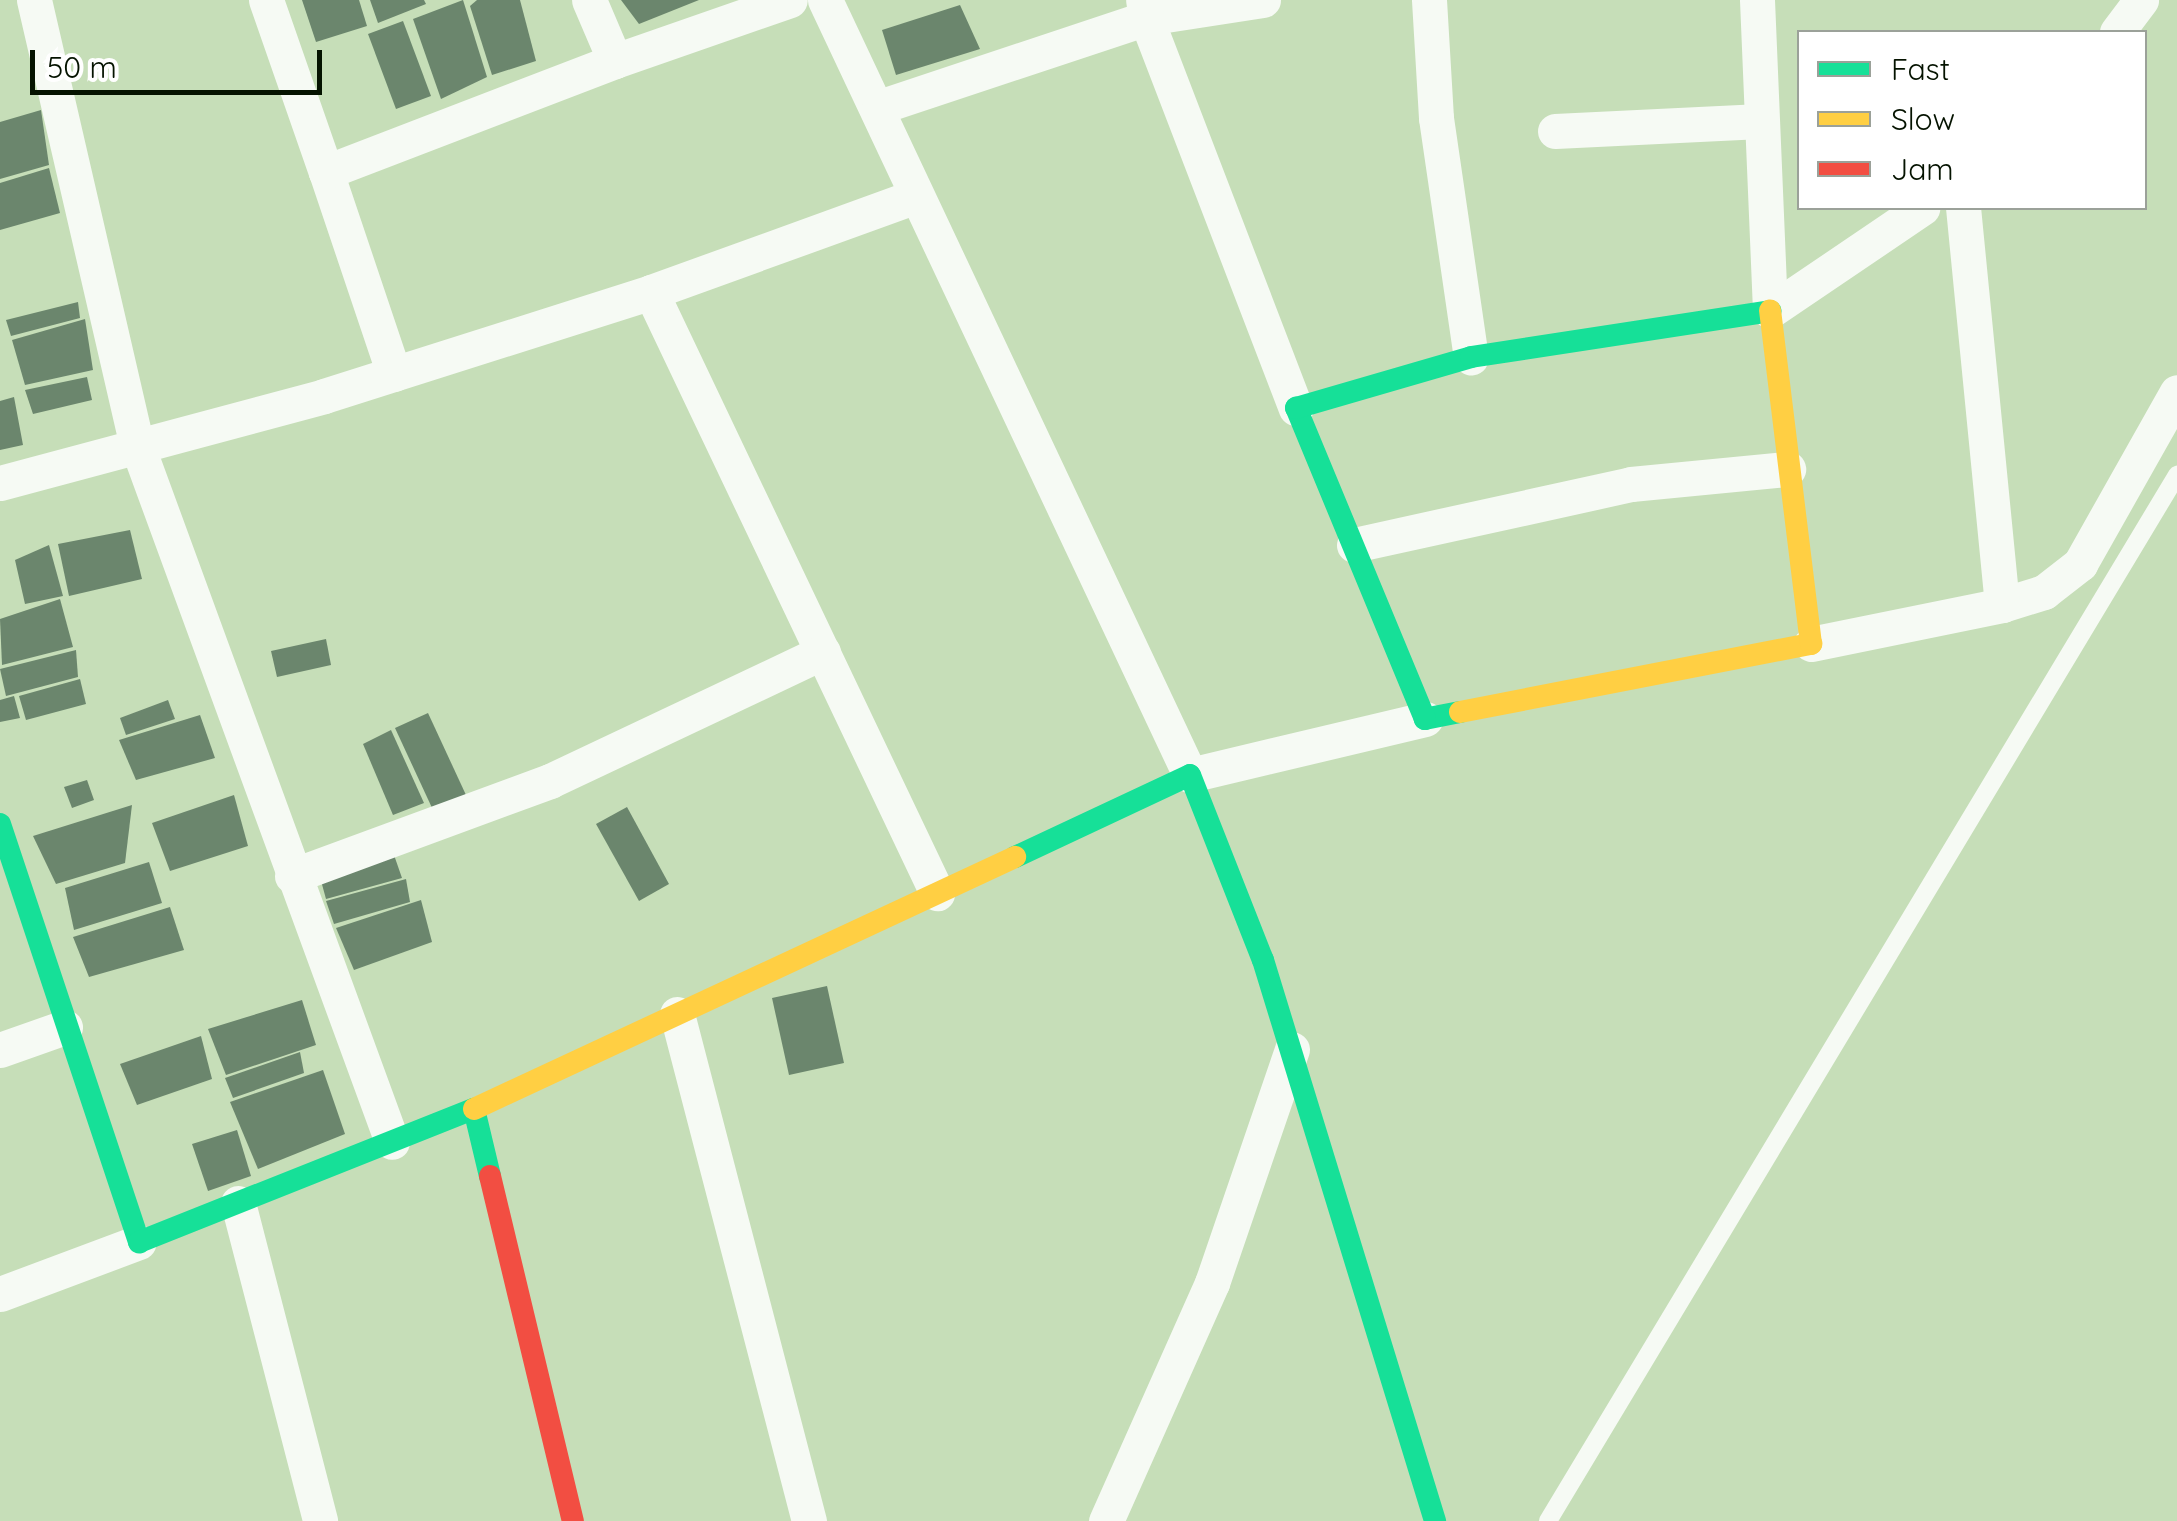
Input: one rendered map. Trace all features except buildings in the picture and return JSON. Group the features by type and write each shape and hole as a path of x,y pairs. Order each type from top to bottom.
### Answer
{"street":[{"path":"34,0 137,444 392,1142"},
{"path":"266,0 394,374"},
{"path":"589,0 615,61"},
{"path":"326,172 615,61 790,0"},
{"path":"825,0 880,107 913,197 1190,775 1292,1049 1435,1521"},
{"path":"880,107 1145,9 1262,0"},
{"path":"1428,0 1436,118 1471,357"},
{"path":"1758,0 1770,311 1810,644"},
{"path":"2118,30 2141,0"},
{"path":"1145,9 1296,408 1424,719"},
{"path":"1555,131 1761,121"},
{"path":"0,484 394,374 651,292 913,197"},
{"path":"1296,408 1471,357 1770,311 1919,210"},
{"path":"1963,210 2002,605"},
{"path":"651,292 937,892"},
{"path":"0,1294 474,1110 1190,775 1424,719 2002,605 2044,592 2080,564 2177,392"},
{"path":"1354,545 1596,490 1788,469"},
{"path":"292,876 550,780 823,652"},
{"path":"0,826 139,1242"},
{"path":"677,1014 809,1521"},
{"path":"0,1050 64,1026"},
{"path":"1106,1521 1212,1282 1292,1049"},
{"path":"474,1110 573,1521"},
{"path":"238,1203 320,1521"}],"lane":[{"path":"1548,1521 2177,475"}],"traffic: fast":[{"path":"1460,712 1425,719 1296,408 1471,357 1770,311"},
{"path":"1015,857 1190,775 1263,960 1435,1521"},
{"path":"0,824 139,1242 474,1109 490,1176"}],"traffic: slow":[{"path":"1460,712 1811,644 1770,311"},
{"path":"474,1109 1015,857"}],"traffic: jam":[{"path":"490,1176 573,1521"}]}
